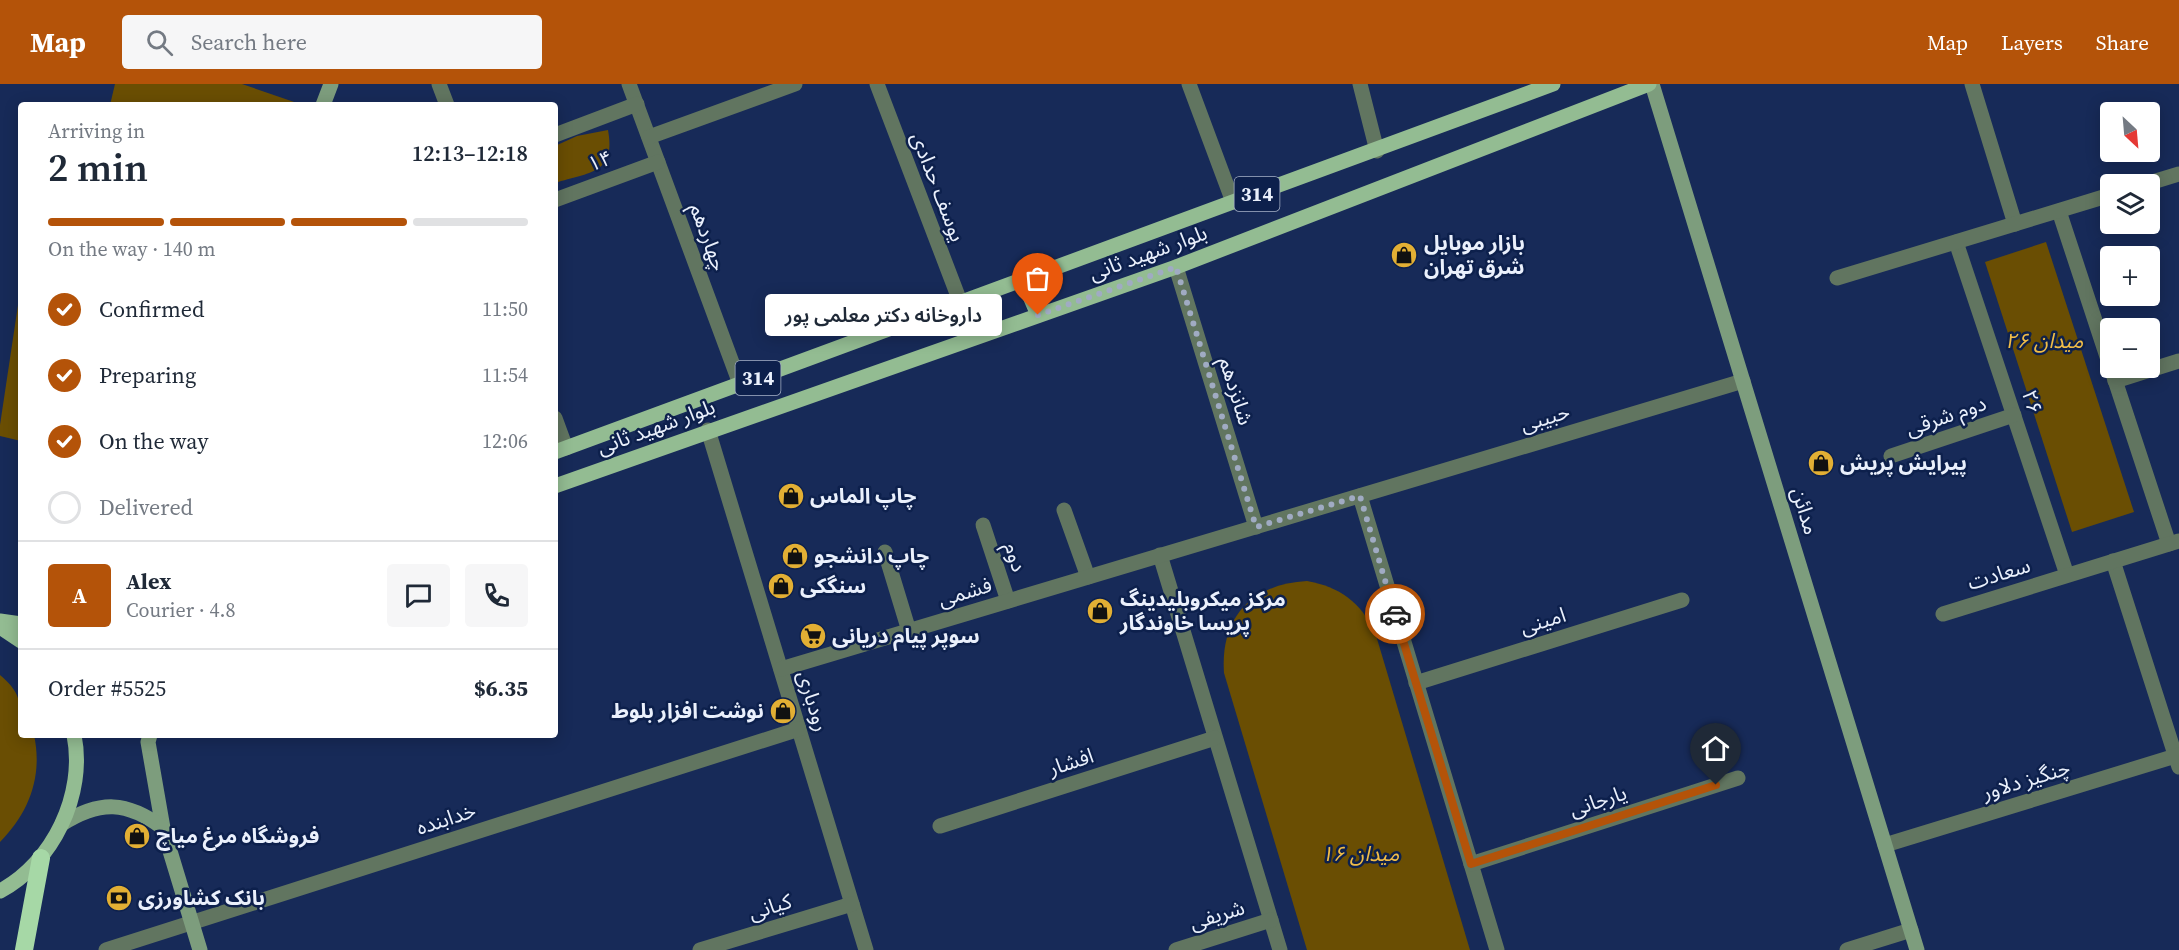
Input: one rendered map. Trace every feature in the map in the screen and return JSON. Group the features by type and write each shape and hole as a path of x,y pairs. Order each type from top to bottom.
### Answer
{"highway":[{"path":"24,950 41,858"}],"main road":[{"path":"324,102 331,84"},
{"name":"بلوار شهید ثانی","path":"561,450 1377,151 1553,84"},
{"name":"بلوار شهید ثانی","path":"558,485 708,430 1176,267 1651,84"},
{"name":"مدائن","path":"1651,84 1917,950"},
{"path":"1023,280 1038,315"},
{"path":"0,621 18,624"},
{"path":"0,627 18,638"},
{"path":"149,738 163,828 200,950"},
{"path":"0,891 11,885 41,858 62,824 75,787 77,739"},
{"path":"62,824 81,812 102,806 124,807 145,815 163,828"}],"street":[{"path":"439,84 446,102"},
{"name":"چهاردهم","path":"629,84 740,384"},
{"path":"649,137 795,84"},
{"name":"یوسف حدادی","path":"877,84 961,304"},
{"path":"1189,84 1233,202"},
{"path":"1360,84 1377,151"},
{"path":"1972,84 2015,224"},
{"path":"558,134 637,104"},
{"name":"۱۴","path":"558,199 658,162"},
{"path":"2160,180 2179,174"},
{"path":"1838,278 2100,198"},
{"path":"2059,211 2100,336"},
{"name":"۲۶","path":"1956,242 2067,575"},
{"name":"شانزدهم","path":"1176,267 1256,527"},
{"path":"2160,365 2179,362"},
{"path":"2114,378 2174,543"},
{"name":"حبیبی","path":"1360,496 1743,381"},
{"name":"دوم شرقی","path":"1891,456 2014,415"},
{"name":"رودباری","path":"708,430 866,950"},
{"path":"558,434 561,450"},
{"path":"1280,950 1160,555 1360,496 1497,950"},
{"path":"1064,510 1088,577"},
{"name":"دوم","path":"983,525 1008,601"},
{"name":"سعادت","path":"1943,614 2174,543"},
{"path":"885,552 909,631"},
{"name":"فشمی","path":"781,669 1160,555"},
{"path":"2113,561 2178,759"},
{"name":"امینی","path":"1416,683 1682,600"},
{"name":"خدابنده","path":"106,950 799,729"},
{"name":"افشار","path":"940,826 1215,738"},
{"name":"چنگیز دلاور","path":"1885,845 2178,759"},
{"name":"یارجانی","path":"1471,864 1738,778"},
{"name":"کیانی","path":"700,950 852,904"},
{"name":"شریفی","path":"1176,950 1270,920"},
{"path":"1847,950 1911,930"}],"green space":[{"path":"115,84 242,84 294,102 111,102"},
{"path":"608,130 608,155 598,169 558,182 558,145 577,136"},
{"name":"میدان ۲۶","path":"2046,242 2134,512 2072,532 1985,262"},
{"path":"18,305 18,440 0,436"},
{"name":"میدان ۱۶","path":"1307,581 1329,587 1356,604 1375,632 1470,950 1307,950 1224,673 1224,653 1234,620 1243,607 1270,589"},
{"path":"0,675 17,695 18,738 34,738 37,765 26,806 19,819 0,842"}],"way so far":[{"path":"1038,315 1176,267 1256,527 1360,496 1395,614"}],"place":[{"name":"بازار موبایل شرق تهران","path":"1404,255"},
{"name":"داروخانه دکتر معلمی پور","path":"1038,315"},
{"name":"پیرایش پریش","path":"1821,463"},
{"name":"چاپ‌ الماس","path":"791,496"},
{"name":"چاپ دانشجو","path":"795,556"},
{"name":"سنگکی","path":"781,586"},
{"name":"مرکز میکروبلیدینگ پریسا خاوندگار","path":"1100,611"},
{"name":"سوپر پیام دریانی","path":"813,636"},
{"name":"نوشت افزار بلوط","path":"783,711"},
{"name":"فروشگاه مرغ میاچ","path":"137,836"},
{"name":"بانک کشاورزی","path":"119,898"}],"route":[{"path":"1395,614 1471,864 1716,785"}]}
